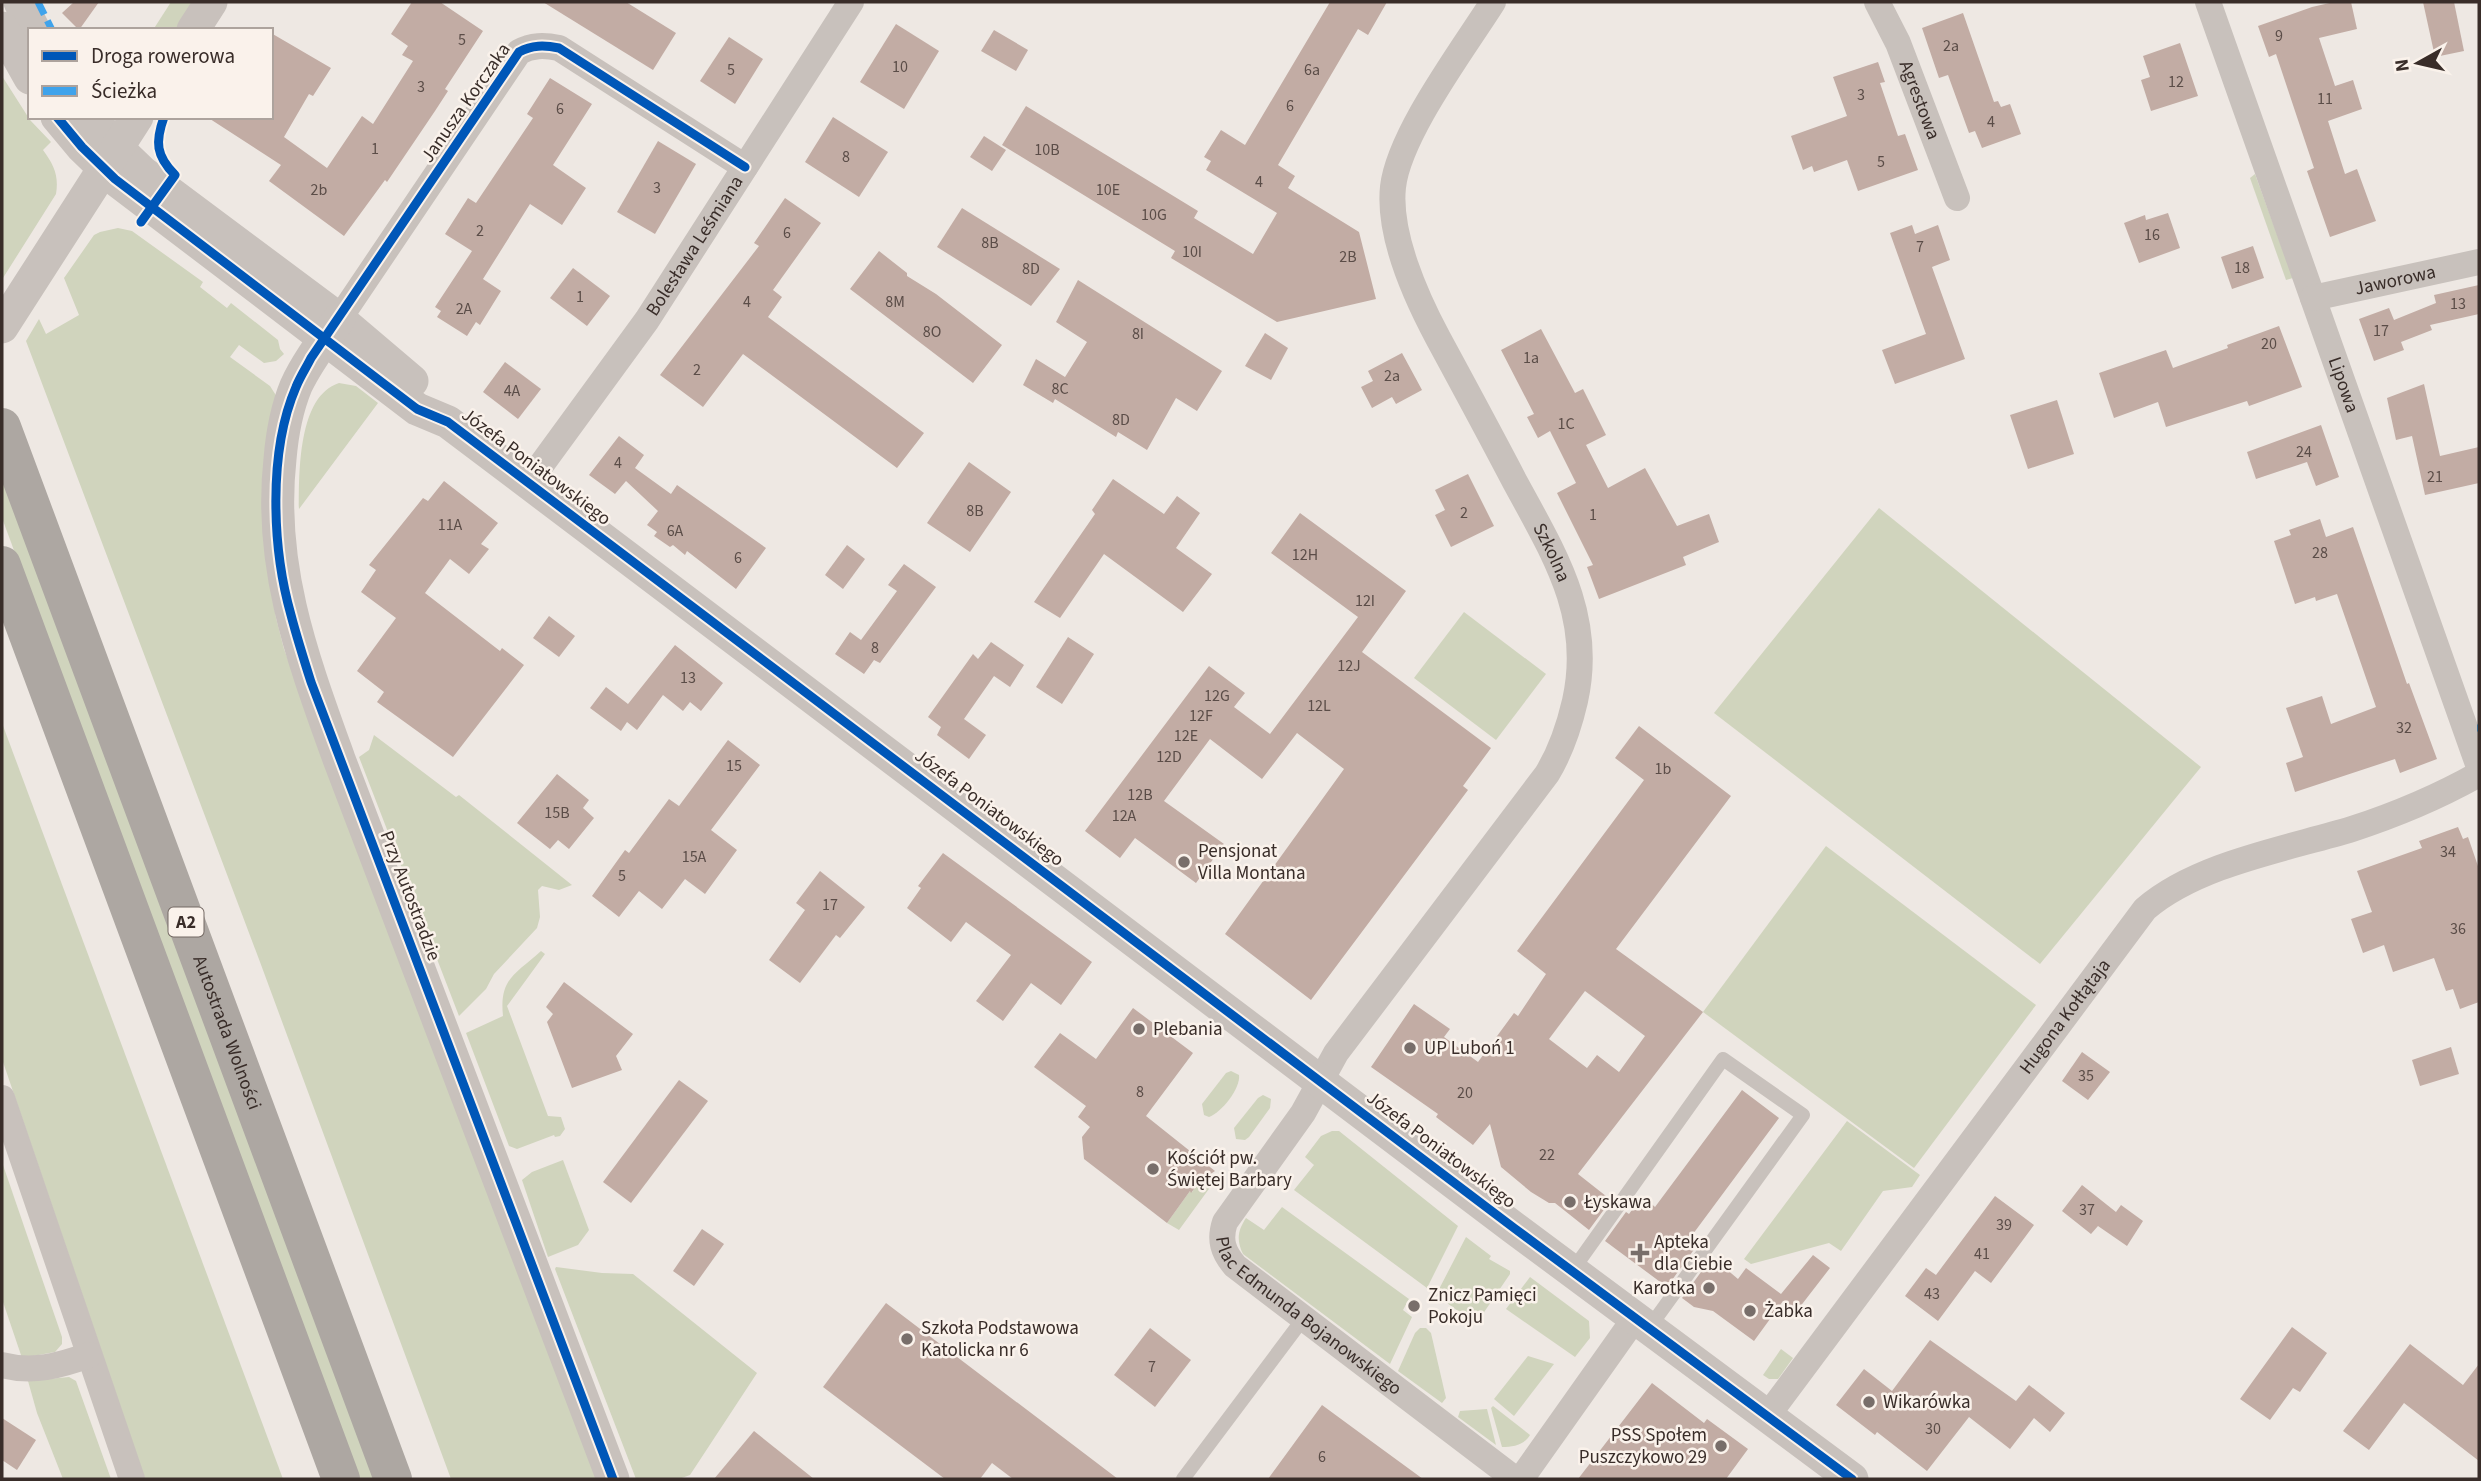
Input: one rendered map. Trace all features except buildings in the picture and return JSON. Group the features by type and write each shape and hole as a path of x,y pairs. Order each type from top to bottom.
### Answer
{"highway":[{"name":"Autostrada Wolności","path":"2,427 393,1479"},
{"name":"A2","path":"2,565 341,1479"}],"street":[{"path":"20,2 33,28"},
{"path":"194,28 211,2"},
{"name":"Bolesława Leśmiana","path":"528,483 641,329 851,2"},
{"name":"Szkolna","path":"1320,1081 1336,1053 1547,775 1564,743 1576,696 1581,653 1579,629 1569,590 1545,538 1421,303 1402,250 1393,207 1397,169 1414,130 1493,2"},
{"name":"Agrestowa","path":"1877,2 1898,43 1957,198"},
{"name":"Lipowa","path":"2208,2 2479,767"},
{"path":"2,28 28,74"},
{"name":"Janusza Korczaka","path":"332,329 519,52 528,47 540,45 559,48 745,167"},
{"path":"60,119 110,158"},
{"path":"91,119 110,158"},
{"path":"2,327 136,119"},
{"name":"Józefa Poniatowskiego","path":"110,158 164,190 332,329 427,394 448,422 1572,1271 1852,1479"},
{"name":"Jaworowa","path":"2313,298 2479,262"},
{"name":"Przy Autostradzie","path":"332,329 296,387 281,448 277,516 281,566 290,614 335,746 613,1479"},
{"name":"Hugona Kołłątaja","path":"1768,1415 2145,909 2160,896 2197,877 2355,828 2434,797 2479,774"},
{"name":"Plac Edmunda Bojanowskiego","path":"1320,1081 1303,1113 1225,1222 1222,1243 1226,1255 1235,1266 1515,1479"},
{"path":"2,1098 132,1479"},
{"path":"1521,1479 1642,1323"},
{"path":"2,1365 41,1369 89,1355"}],"lane":[{"path":"1572,1271 1723,1059 1803,1115 1642,1323"},
{"path":"1182,1479 1303,1318"}],"green space":[{"path":"171,2 193,2 177,28 154,28"},
{"path":"2,76 28,119 51,142 43,150 53,166 57,182 56,194 3,278"},
{"path":"2255,174 2293,278 2286,280 2250,178"},
{"path":"118,228 132,231 203,282 200,287 227,308 231,303 278,340 284,354 276,361 264,363 239,345 230,357 270,386 277,397 270,582 284,649 597,1479 451,1479 26,341 39,319 46,334 79,315 64,278 94,235"},
{"path":"339,383 356,386 378,403 299,509 299,476 308,419 315,403 326,391"},
{"path":"2,477 374,1479 359,1479 2,518"},
{"path":"1879,508 2201,767 2040,964 1714,713"},
{"path":"1464,612 1546,674 1496,740 1414,678"},
{"path":"2,723 283,1479 145,1479 2,1059"},
{"path":"374,735 456,797 459,795 572,885 559,890 542,886 538,890 540,917 537,928 494,974 486,989 459,1016 359,757 369,750"},
{"path":"1826,846 2036,1005 1914,1168 1703,1012"},
{"path":"541,951 545,954 507,1006 548,1116 561,1117 565,1129 560,1136 554,1135 517,1149 509,1146 466,1033 503,1016 504,993 511,978"},
{"path":"1231,1071 1239,1075 1234,1093 1214,1115 1204,1115 1202,1104 1226,1073"},
{"path":"1263,1095 1271,1099 1270,1108 1249,1137 1245,1140 1236,1139 1234,1128"},
{"path":"1847,1121 1920,1175 1912,1187 1883,1191 1841,1251 1829,1243 1751,1264 1744,1259"},
{"path":"1339,1131 1458,1226 1427,1288 1294,1190 1314,1165 1305,1157 1321,1136"},
{"path":"563,1160 589,1230 578,1245 548,1257 522,1180 532,1172"},
{"path":"2,1162 62,1337 62,1344 55,1352 22,1358 2,1299"},
{"path":"1208,1176 1211,1186 1179,1230 1167,1223 1190,1191"},
{"path":"1282,1207 1409,1299 1403,1310 1412,1317 1390,1364 1243,1254 1239,1235 1246,1218 1264,1230"},
{"path":"1466,1237 1491,1256 1489,1259 1510,1271 1476,1324 1436,1295"},
{"path":"556,1267 633,1274 757,1373 690,1475 679,1479 636,1479"},
{"path":"1530,1277 1589,1321 1590,1338 1575,1357 1506,1309"},
{"path":"1420,1328 1426,1328 1431,1333 1446,1398 1442,1403 1398,1371 1415,1333"},
{"path":"1781,1349 1793,1358 1778,1379 1769,1379 1763,1375"},
{"path":"1528,1356 1554,1364 1514,1416 1494,1399"},
{"path":"69,1377 76,1381 111,1479 63,1479 37,1413 28,1381"},
{"path":"1493,1406 1530,1435 1525,1441 1518,1445 1502,1447 1491,1408"},
{"path":"1487,1409 1496,1445 1458,1417 1460,1411"}],"marked path":[{"path":"38,2 51,28"}],"cycle path":[{"path":"613,1479 311,682 291,615 280,560 277,470 287,413 311,358 519,52 538,46 559,48 745,167"},
{"path":"59,119 82,147 115,179 417,409 448,422 1514,1228 1852,1479"},
{"path":"141,222 175,175 164,161 159,148 159,134 163,119"}],"place":[{"name":"Pensjonat Villa Montana","path":"1184,862"},
{"name":"Plebania","path":"1139,1029"},
{"name":"UP Luboń 1","path":"1410,1048"},
{"name":"Kościół pw. Świętej Barbary","path":"1153,1169"},
{"name":"Łyskawa","path":"1570,1202"},
{"name":"Apteka dla Ciebie","path":"1640,1253"},
{"name":"Karotka","path":"1709,1288"},
{"name":"Znicz Pamięci Pokoju","path":"1414,1306"},
{"name":"Żabka","path":"1750,1311"},
{"name":"Szkoła Podstawowa Katolicka nr 6","path":"907,1339"},
{"name":"Wikarówka","path":"1869,1402"},
{"name":"PSS Społem Puszczykowo 29","path":"1721,1446"}]}
